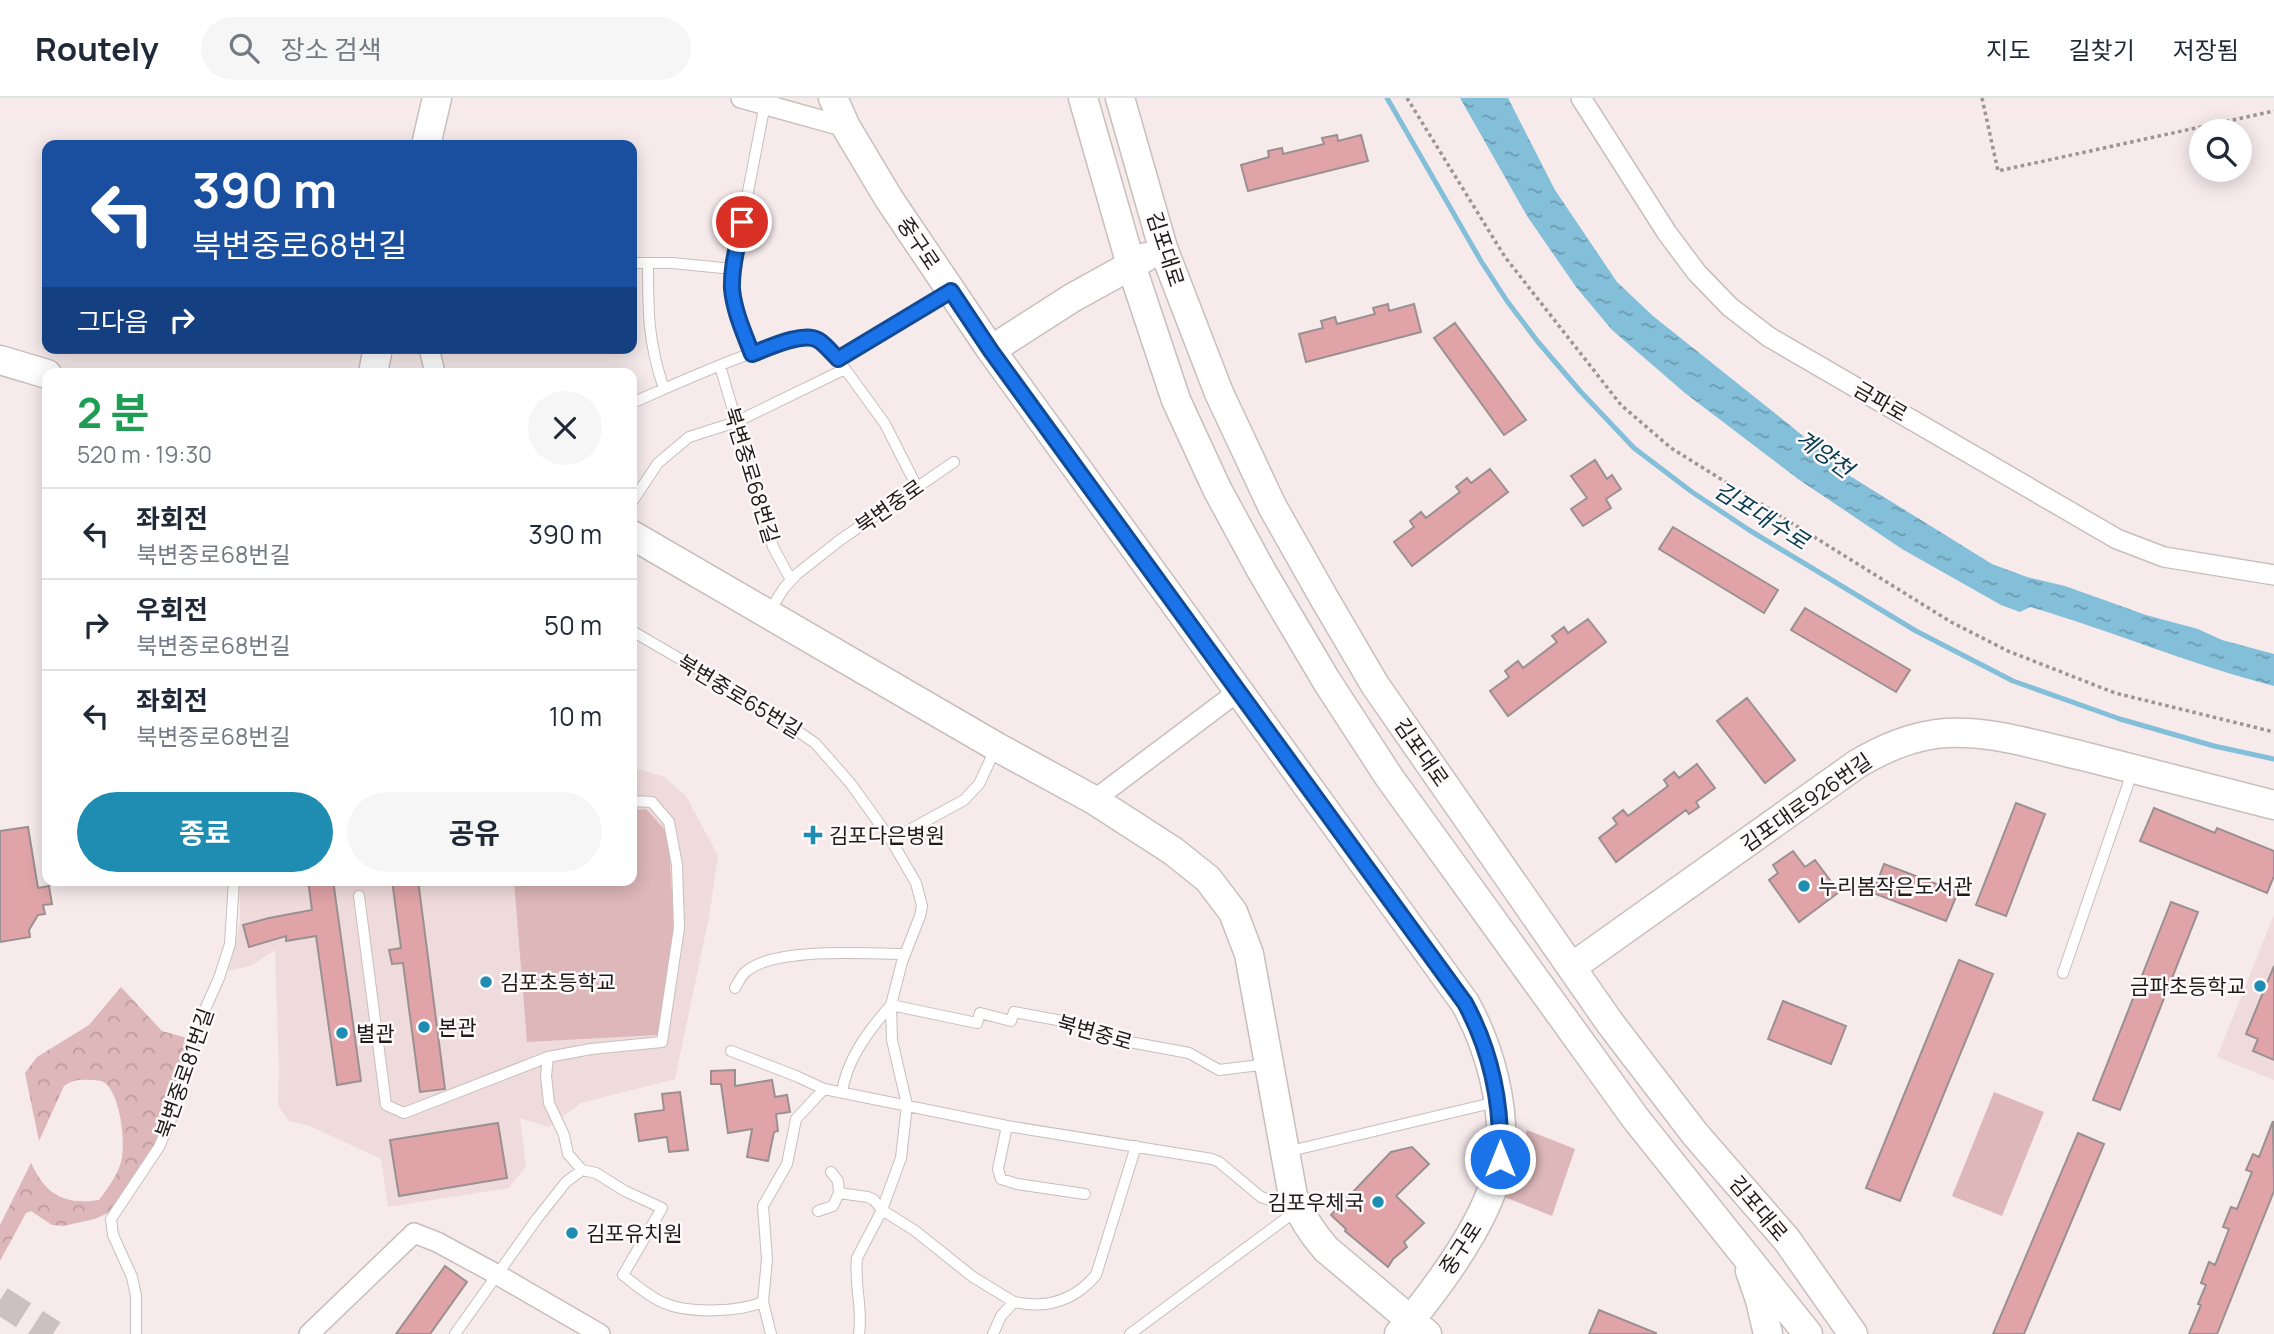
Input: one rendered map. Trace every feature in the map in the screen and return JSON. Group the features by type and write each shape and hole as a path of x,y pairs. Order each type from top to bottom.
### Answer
{"street":[{"path":"427,140 437,98"},
{"path":"741,98 846,127"},
{"name":"중구로","path":"833,98 846,127 890,199 991,351 1465,1003 1485,1045 1497,1102 1501,1135 1500,1159 1489,1199 1412,1330"},
{"name":"김포대로","path":"1083,98 1131,265 1176,400 1217,489 1261,570 1326,680 1389,777 1636,1119 1808,1334"},
{"name":"김포대로","path":"1121,98 1164,248 1219,393 1272,506 1324,598 1376,685 1610,1023 1695,1134 1787,1240 1853,1334"},
{"name":"금파로","path":"1581,98 1667,233 1697,273 1730,307 1769,337 2116,539 2164,557 2274,575"},
{"path":"991,351 1072,298 1164,248"},
{"path":"0,360 42,373"},
{"path":"637,538 997,747 1094,800 1194,866 1208,879 1233,912 1250,954 1268,1064 1296,1203 1312,1233 1326,1249 1412,1330"},
{"path":"1094,800 1240,690"},
{"name":"김포대로926번길","path":"1572,967 1848,770 1898,743 1937,734 1975,733 2020,741 2274,804"},
{"path":"309,1334 410,1234 423,1235 600,1334"},
{"path":"1741,1249 1760,1300 1768,1334"}],"lane":[{"path":"752,354 735,306 732,290 733,269 765,104"},
{"path":"637,263 672,263 733,269"},
{"path":"648,264 649,336 664,390"},
{"path":"838,359 951,291"},
{"path":"637,401 720,366 797,338 817,339 838,359 885,424 917,486"},
{"name":"북변중로68번길","path":"720,366 773,547 791,580"},
{"path":"637,494 658,463 673,449 699,432 736,422 845,369"},
{"name":"북변중로","path":"768,612 791,580 840,540 954,462"},
{"name":"북변중로65번길","path":"637,634 801,732 837,766 891,840 916,883 922,906 891,1005 892,1040 907,1105 901,1158 882,1210 857,1258 855,1273 859,1334"},
{"path":"891,840 964,800 979,784 997,747"},
{"path":"2063,973 2134,769"},
{"path":"359,896 386,1105 404,1113 548,1057 592,1049 662,1042 679,928 677,865 669,822 652,803 637,802"},
{"name":"북변중로81번길","path":"136,1334 138,1318 134,1286 113,1234 111,1219 159,1147 171,1118 198,1025 224,964 233,922 233,886"},
{"path":"735,988 746,971 770,960 837,954 905,954"},
{"path":"842,1093 847,1069 852,1060 878,1019 891,1005"},
{"name":"북변중로","path":"891,1005 977,1023 980,1013 1011,1021 1014,1012 1096,1027 1119,1040 1189,1052 1219,1070 1268,1064"},
{"path":"731,1051 824,1090 1007,1126 1212,1159 1261,1197 1296,1203"},
{"path":"548,1057 546,1076 549,1103 565,1135 568,1154 582,1170 596,1174 662,1208 623,1275 655,1298 678,1308 735,1309 749,1308 763,1302"},
{"path":"771,1334 763,1302 767,1259 763,1206 787,1164 796,1119 824,1090"},
{"path":"1286,1152 1497,1102"},
{"path":"1007,1126 998,1169 1001,1179 1085,1195"},
{"path":"839,1193 868,1196 882,1210 914,1230 973,1277 1014,1302 1032,1306 1059,1301 1087,1285 1096,1275 1136,1146"},
{"path":"455,1334 536,1220 566,1182 582,1170"},
{"path":"818,1211 833,1206 839,1193 838,1181 831,1172"},
{"path":"1130,1334 1296,1203"},
{"path":"993,1334 1002,1316 1014,1302"}],"path":[{"path":"1407,98 1505,257 1621,405 1671,448 1951,622 2008,651 2115,693 2274,732"},
{"path":"1982,98 1998,171 2274,111"}],"shaded area":[{"name":"김포초등학교","path":"637,769 664,777 686,796 718,856 709,917 675,1079 581,1103 549,1127 520,1118 526,1166 509,1188 388,1207 381,1159 310,1126 289,1121 278,1105 275,950 250,966 229,971 240,922 240,886 637,886"},
{"name":"금파초등학교","path":"2274,915 2274,1080 2217,1057"}],"green space":[{"path":"646,809 668,833 674,924 657,1035 527,1042 514,886 637,886 637,810"},
{"path":"121,987 162,1031 187,1038 174,1090 158,1137 151,1152 108,1213 95,1219 63,1226 52,1225 31,1211 26,1213 0,1261 0,1225 31,1163 50,1190 76,1201 99,1200 117,1172 122,1154 121,1121 115,1098 105,1083 98,1080 79,1080 64,1086 39,1141 25,1073 37,1057 89,1025"},
{"path":"1994,1092 2044,1112 2002,1216 1952,1196"},
{"path":"1527,1130 1575,1149 1552,1216 1502,1196"}],"water":[{"path":"1460,98 1508,98 1555,190 1617,282 1653,316 1850,476 1992,564 2146,615 2198,629 2222,640 2274,654 2274,686 2030,607 2020,612 2001,605 1902,549 1798,479 1685,393 1612,330 1576,287 1527,216"}],"building":[{"path":"1337,135 1338,141 1361,135 1368,161 1248,191 1241,165 1269,157 1268,151 1282,148 1283,154 1324,144 1322,138"},
{"path":"1388,304 1389,311 1414,304 1421,332 1306,362 1299,334 1323,328 1321,321 1335,317 1337,324 1375,314 1373,308"},
{"path":"1455,323 1526,420 1504,435 1434,338"},
{"path":"1595,460 1607,479 1612,475 1621,489 1606,499 1611,508 1583,526 1571,509 1587,498 1571,476"},
{"path":"1490,469 1508,492 1412,566 1394,542 1414,527 1410,521 1421,512 1426,518 1460,492 1456,487 1467,478 1471,483"},
{"path":"1673,527 1778,590 1764,613 1659,549"},
{"path":"1805,608 1910,670 1896,692 1791,630"},
{"path":"1588,619 1606,642 1508,716 1490,691 1509,677 1505,671 1518,661 1523,668 1557,642 1552,636 1564,627 1568,633"},
{"path":"1747,698 1795,760 1765,783 1717,721"},
{"path":"1697,764 1715,788 1696,802 1699,807 1689,814 1686,810 1616,862 1599,838 1617,824 1613,818 1623,810 1628,816 1668,786 1664,780 1674,772 1679,778"},
{"path":"2016,803 2045,814 2006,916 1976,905"},
{"path":"2154,808 2215,833 2217,828 2274,851 2274,876 2267,893 2140,841"},
{"path":"28,827 38,888 49,886 52,904 43,905 45,914 38,915 29,930 30,937 0,942 0,831"},
{"name":"누리봄작은도서관","path":"1793,851 1805,867 1815,860 1839,892 1799,922 1769,880 1778,873 1773,865"},
{"path":"1884,864 1958,892 1946,921 1873,893"},
{"name":"별관","path":"309,886 334,886 361,1081 337,1085 316,936 286,941 286,936 249,947 243,925 312,910"},
{"name":"본관","path":"393,886 419,886 445,1089 420,1092 403,963 392,964 389,950 401,948"},
{"path":"2171,902 2198,912 2120,1110 2093,1100"},
{"path":"1959,960 1993,974 1900,1201 1866,1188"},
{"path":"2274,966 2274,1060 2253,1051 2258,1039 2246,1034"},
{"path":"1783,1001 1846,1026 1831,1064 1768,1039"},
{"path":"735,1070 735,1086 772,1080 775,1097 787,1095 790,1112 776,1114 778,1131 774,1132 768,1161 747,1157 752,1129 728,1133 721,1084 711,1084 711,1071"},
{"path":"680,1092 688,1150 669,1152 667,1137 639,1141 635,1114 664,1110 662,1094"},
{"path":"2273,1121 2274,1191 2217,1334 2189,1334 2201,1305 2198,1304 2206,1285 2201,1283 2209,1262 2215,1265 2229,1229 2223,1227 2231,1207 2237,1209 2252,1172 2246,1170 2253,1154 2259,1157"},
{"path":"498,1123 507,1178 399,1196 390,1140"},
{"path":"2078,1133 2104,1144 2024,1334 1993,1334"},
{"path":"1412,1147 1429,1164 1396,1196 1424,1223 1404,1242 1407,1247 1388,1267 1345,1231 1331,1215 1391,1152"},
{"path":"445,1266 467,1282 430,1334 396,1334"},
{"path":"1599,1310 1656,1333 1589,1334"}],"waterway":[{"name":"김포대수로","path":"1387,98 1481,261 1538,342 1634,448 1692,492 1749,530 1916,631 2013,681 2120,719 2214,746 2274,759"}],"tunnel":[{"path":"0,1300 53,1334"}],"place":[{"name":"김포다은병원","path":"813,835"},
{"name":"누리봄작은도서관","path":"1804,886"},
{"name":"김포초등학교","path":"486,982"},
{"name":"금파초등학교","path":"2260,986"},
{"name":"본관","path":"424,1027"},
{"name":"별관","path":"342,1033"},
{"name":"김포우체국","path":"1378,1202"},
{"name":"김포유치원","path":"572,1233"}],"route":[{"path":"742,222 732,290 752,354 797,338 808,337 817,339 838,359 951,291 991,351 1465,1003 1485,1045 1490,1064 1501,1135 1500,1159"}],"water label":[{"name":"계양천","path":"1825,453"}]}
